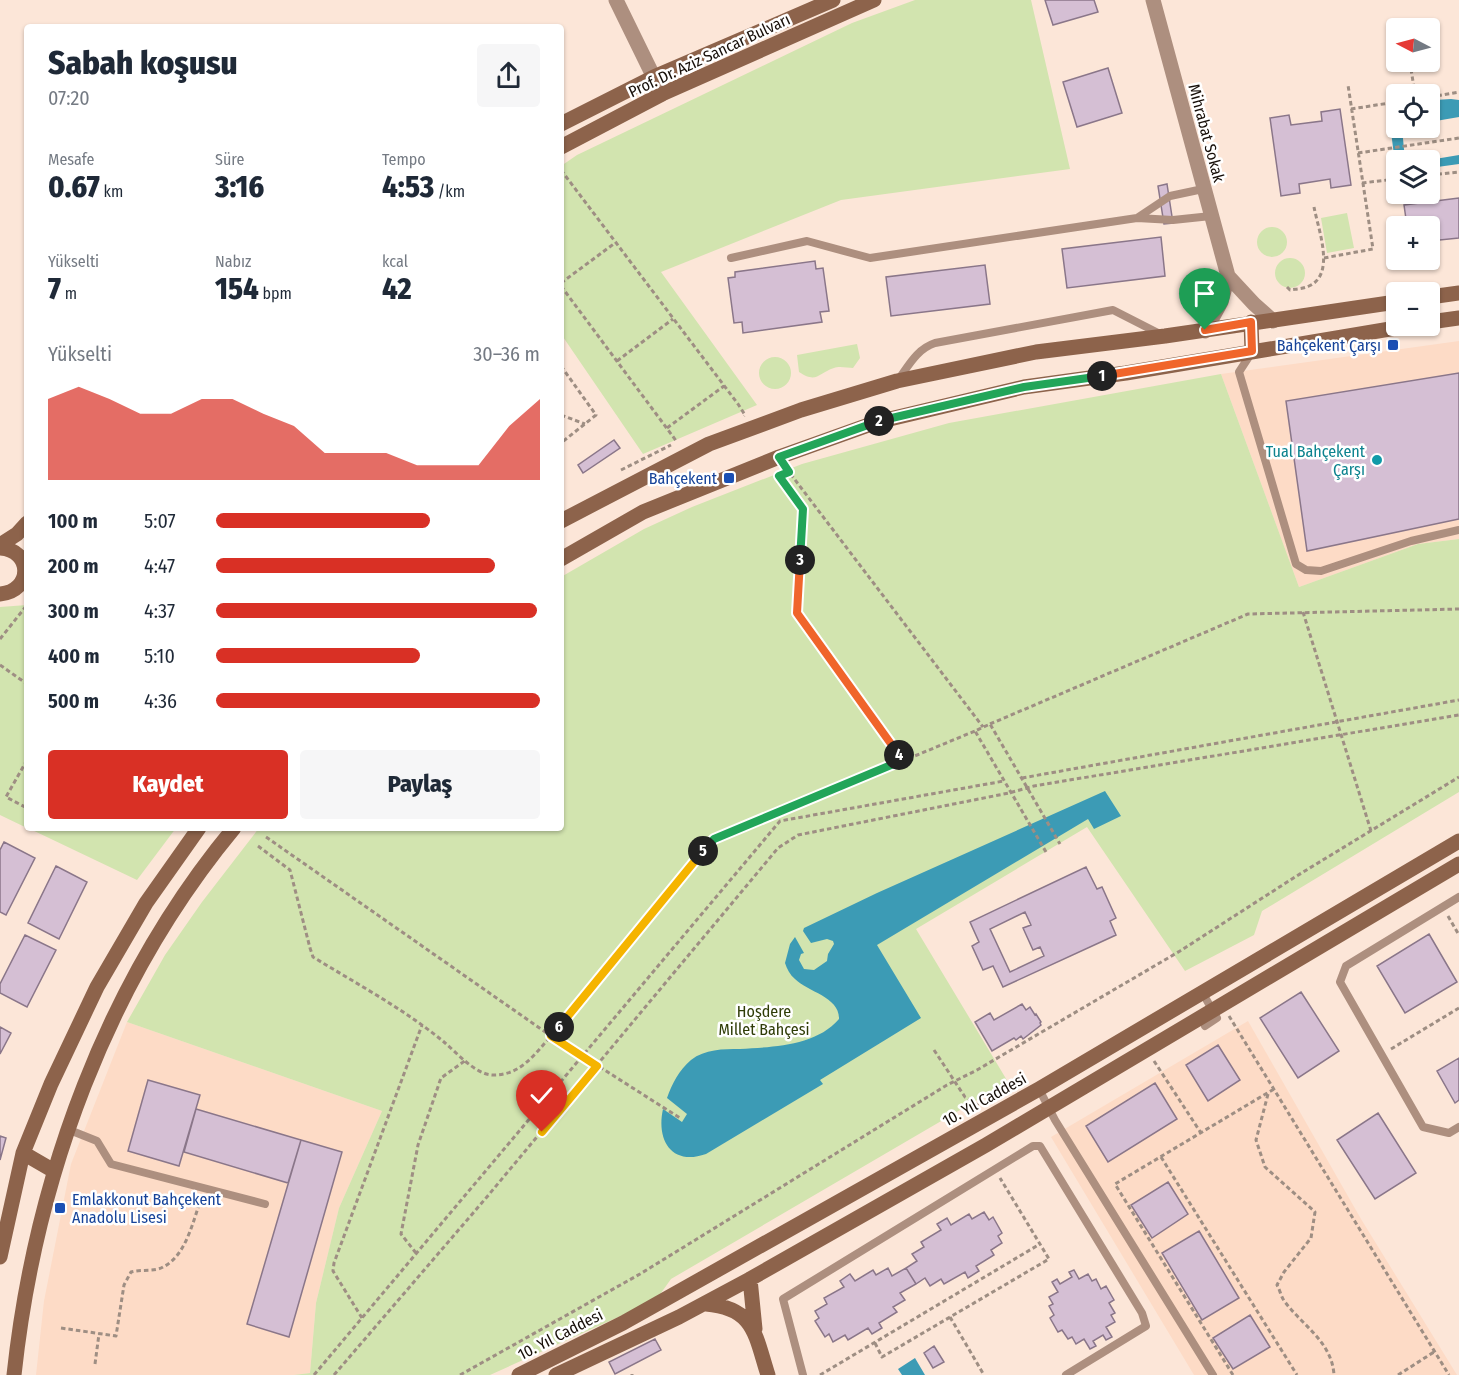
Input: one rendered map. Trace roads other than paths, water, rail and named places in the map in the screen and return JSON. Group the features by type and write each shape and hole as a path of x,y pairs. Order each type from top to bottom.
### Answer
{"main road":[{"name":"Prof. Dr. Aziz Sancar Bulvarı","path":"564,122 654,77 833,0"},
{"name":"Prof. Dr. Aziz Sancar Bulvarı","path":"564,145 662,94 874,0"},
{"path":"1440,296 1459,293"},
{"path":"564,519 709,444 801,410 897,381 1036,352 1165,336 1386,304"},
{"path":"1440,321 1459,318"},
{"path":"1251,322 1252,351"},
{"path":"564,557 643,512 779,457 877,422 1024,387 1126,373 1386,330"},
{"path":"0,546 24,526"},
{"path":"0,546 21,556 24,572"},
{"path":"1,595 15,590 24,578"},
{"path":"0,1257 23,1153 51,1084 97,987 146,903 197,831"},
{"path":"14,1375 28,1282 54,1171 67,1129 113,1018 145,959 178,902 232,831"},
{"name":"10. Yıl Caddesi","path":"519,1375 623,1323 1039,1089 1459,841"},
{"path":"556,1375 706,1304 1048,1108 1459,864"},
{"path":"23,1153 54,1171"},
{"path":"750,1279 755,1335"},
{"path":"706,1304 724,1305 745,1316 755,1335 768,1375"}],"street":[{"path":"616,0 662,94"},
{"name":"Mihrabat Sokak","path":"1153,0 1228,276"},
{"path":"1228,276 1273,321"},
{"path":"1205,330 1221,302 1228,276"}],"lane":[{"path":"1137,219 1170,196 1203,189"},
{"path":"731,258 807,241 870,258 1137,219 1173,220 1211,216"},
{"path":"897,381 917,353 925,346 1113,310 1165,336"},
{"path":"1252,351 1239,372 1296,564 1305,570 1321,571 1411,541 1459,530"},
{"path":"1459,897 1346,966 1340,982 1423,1127 1449,1133 1459,1127"},
{"path":"1202,992 1217,1008 1217,1018 1205,1026"},
{"path":"1039,1089 1048,1108 1213,1375"},
{"path":"67,1129 97,1141 111,1164 265,1204"},
{"path":"802,1375 783,1299 1033,1146 1040,1146 1142,1313 1146,1326 1066,1375"}],"water":[{"path":"1440,100 1459,100 1459,117 1440,120"},
{"path":"1392,138 1403,138 1404,150 1393,150"},
{"path":"1459,155 1459,164 1440,167 1440,158"},
{"path":"1105,791 1121,816 1094,829 1088,819 877,945 921,1018 820,1080 823,1084 706,1154 684,1157 669,1148 662,1131 663,1109 682,1122 687,1114 667,1098 676,1078 696,1056 714,1050 780,1046 806,1040 829,1028 839,1019 834,1005 795,979 785,963 790,944 795,937 804,953 801,954 799,960 804,969 814,970 827,961 834,944 833,941 827,939 811,943 803,931 804,928"},
{"path":"915,1358 925,1375 902,1375 898,1369"}],"place":[{"name":"Bahçekent Çarşı","path":"1393,345"},
{"name":"Tual Bahçekent Çarşı","path":"1377,460"},
{"name":"Bahçekent","path":"729,478"},
{"name":"Emlakkonut Bahçekent Anadolu Lisesi","path":"60,1208"}],"park label":[{"name":"Hoşdere Millet Bahçesi","path":"764,1020"}]}
